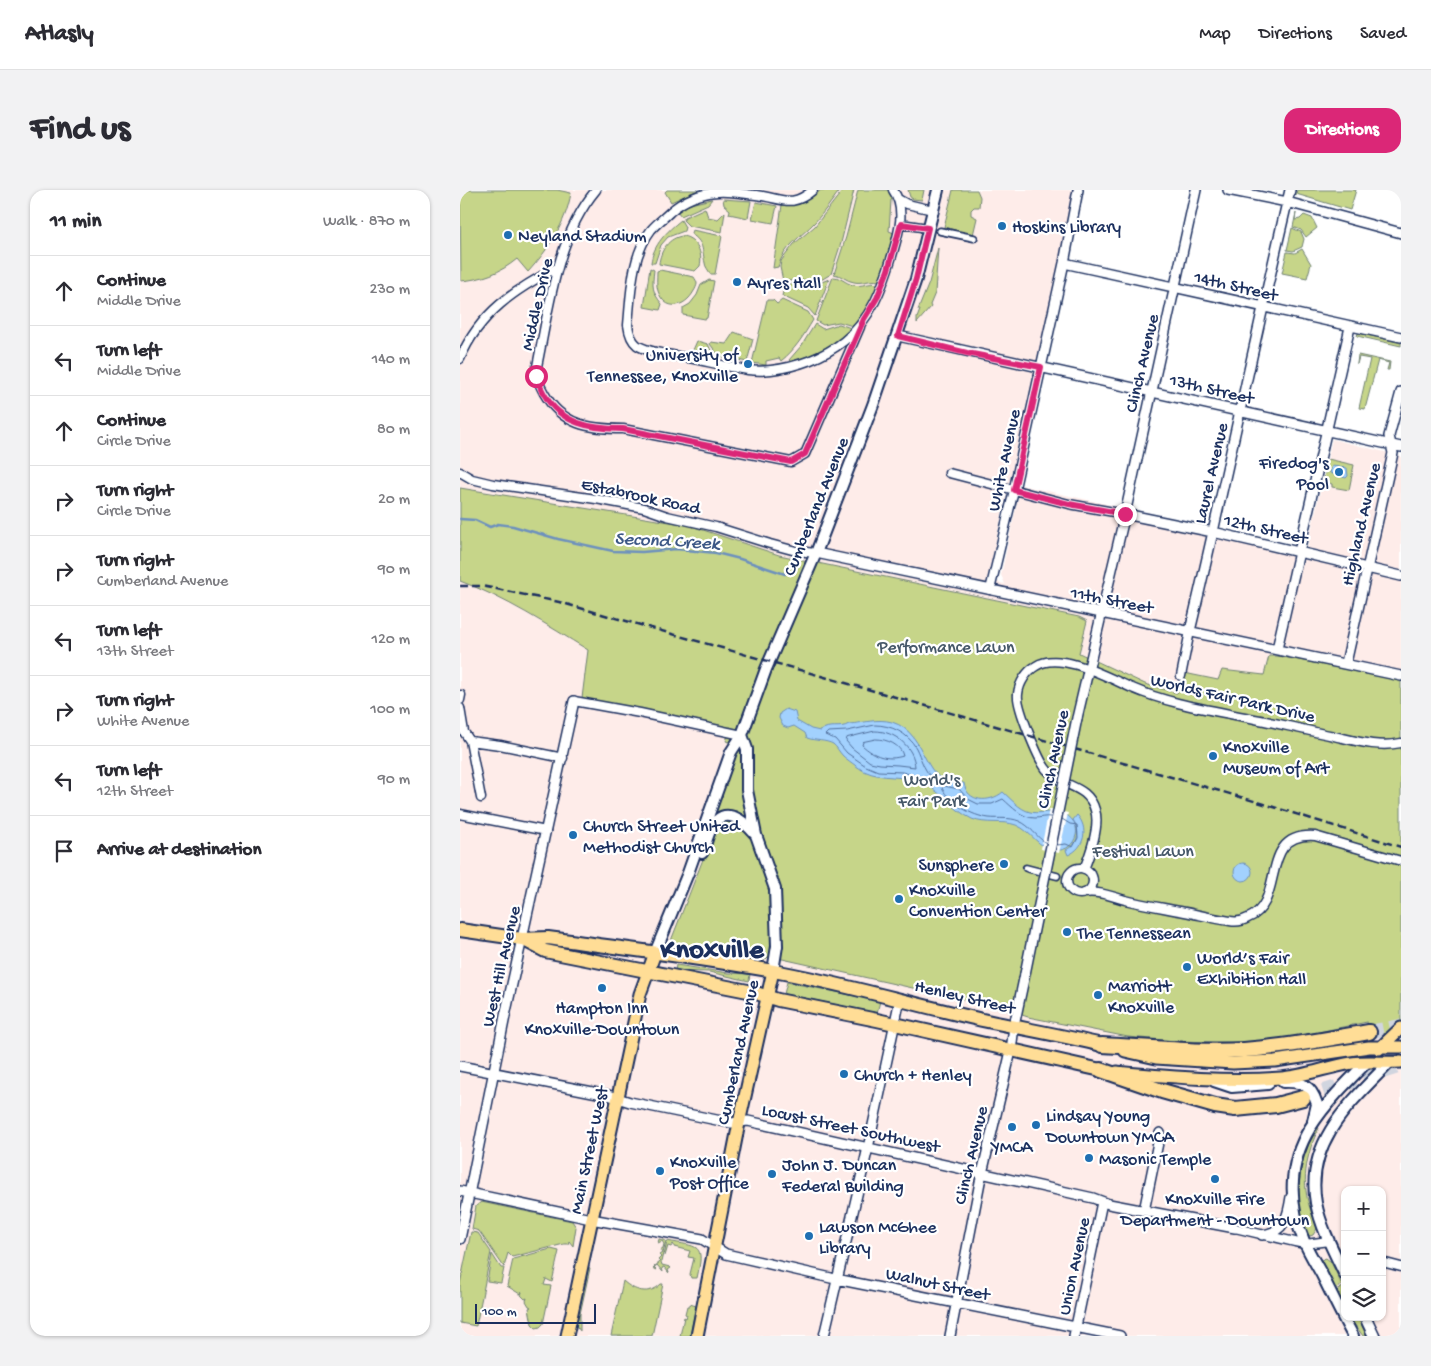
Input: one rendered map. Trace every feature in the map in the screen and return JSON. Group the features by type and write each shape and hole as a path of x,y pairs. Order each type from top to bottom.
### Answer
{"highway":[{"name":"Henley Street","path":"460,930 522,939 548,938 705,959 772,971 1102,1045"},
{"name":"Henley Street","path":"522,939 545,951 753,992 1101,1070"},
{"path":"1102,1045 1241,1050 1279,1047 1369,1032"},
{"path":"1101,1070 1215,1106 1235,1108 1276,1105 1303,1098"}],"main road":[{"name":"Cumberland Avenue","path":"697,1336 712,1264 713,1247 777,946 775,889 756,834 748,790 747,749 742,736 766,669 816,553 898,336 916,279 938,190"},
{"path":"655,953 688,873 731,752 742,736"},
{"name":"Cumberland Avenue","path":"688,873 698,860 716,820 725,816 737,817 756,834"},
{"name":"Main Street West","path":"567,1336 640,994 655,953"},
{"path":"1311,1126 1323,1110 1367,1062 1401,1028"},
{"name":"Henley Street","path":"1102,1045 1156,1058 1233,1063 1275,1061 1368,1047 1401,1047"},
{"path":"1341,1266 1322,1222 1315,1193 1316,1163 1321,1148 1335,1122 1395,1062 1401,1051"},
{"name":"Henley Street","path":"1101,1070 1236,1081 1284,1078 1351,1063 1395,1062"},
{"path":"1211,1080 1232,1087 1293,1082 1301,1083 1308,1087 1317,1104 1311,1126 1296,1159 1292,1177 1292,1195 1298,1226 1305,1244 1353,1336"},
{"path":"1367,1321 1374,1336"}],"street":[{"name":"Middle Drive","path":"596,190 575,223 558,267 536,371 537,380 548,400 561,414 574,422 586,427 623,429 791,462 805,454 864,319"},
{"path":"813,190 805,197 792,201 756,195 719,192 691,198 674,208 650,231 641,250 633,282 628,325 629,334 636,344 654,351 762,371 792,366 819,356 845,340 864,319 877,298 901,224 898,200 893,190"},
{"name":"White Avenue","path":"990,590 1064,263 1078,190"},
{"name":"Clinch Avenue","path":"950,1336 982,1173 1011,1051 1022,985 1087,668 1125,514 1196,190"},
{"path":"1228,190 1287,202 1401,233"},
{"name":"Laurel Avenue","path":"1181,676 1241,412 1262,307 1290,190"},
{"path":"898,200 933,210"},
{"path":"901,224 928,228"},
{"path":"940,230 974,238"},
{"name":"14th Street","path":"1064,263 1401,338"},
{"path":"460,359 476,328 489,313 522,288 558,267"},
{"path":"1277,649 1350,327"},
{"name":"13th Street","path":"898,336 967,353 1041,367 1401,447"},
{"name":"Highland Avenue","path":"1346,663 1393,454 1389,436 1401,392"},
{"name":"Estabrook Road","path":"460,472 472,479 492,484 644,508 796,551 816,553"},
{"name":"12th Street","path":"949,473 1069,504 1213,532 1401,576"},
{"name":"11th Street","path":"816,553 1401,676"},
{"name":"Worlds Fair Park Drive","path":"1084,869 1094,836 1096,812 1093,803 1079,788 1059,780 1046,769 1024,718 1017,696 1025,676 1040,663 1054,660 1087,668 1149,695 1370,744 1385,746 1401,743"},
{"path":"574,701 640,713 742,736"},
{"name":"West Hill Avenue","path":"460,1239 464,1192 494,1072 574,701"},
{"path":"460,708 461,722 470,742 480,798"},
{"path":"470,742 500,745 563,758"},
{"path":"460,814 546,831"},
{"path":"1110,896 1099,888 1092,875 1084,869 1073,870 1068,876 1067,885 1072,892 1080,894 1096,892 1110,896 1208,917 1239,921 1256,914 1264,907 1269,895 1278,854 1295,838 1304,835 1315,836 1401,861"},
{"path":"1026,868 1057,876"},
{"path":"1084,893 1091,888 1092,875"},
{"path":"824,1336 900,999"},
{"name":"Locust Street Southwest","path":"460,1066 608,1095 617,1099 730,1123 748,1122 868,1147 1094,1198 1102,1202 1235,1228"},
{"path":"1144,1211 1160,1133"},
{"name":"Walnut Street","path":"464,1192 591,1219 702,1239 726,1254 837,1280 955,1303 1075,1332 1120,1336"},
{"path":"1262,1235 1271,1234 1282,1227 1288,1215 1292,1195"},
{"name":"Union Avenue","path":"1075,1332 1102,1202"},
{"path":"1235,1228 1305,1244 1330,1241"},
{"path":"1386,1263 1401,1266"}],"shaded area":[{"path":"460,190 1076,190 987,580 1005,584 1001,575 1021,485 1307,549 1332,439 1401,456 1401,1336 460,1336"}],"green space":[{"name":"Neyland Stadium","path":"460,190 557,190 571,193 565,215 555,236 528,272 517,259 491,275 461,281"},
{"path":"667,190 698,190 671,202 665,192"},
{"path":"821,190 840,190 815,222 784,253 778,267 773,268 782,205 803,201"},
{"path":"843,190 854,190 831,274 821,280 783,281 780,267 781,261 794,244 815,226"},
{"path":"858,190 890,190 894,198 891,200 889,231 894,233 879,281 854,282 834,274"},
{"path":"908,190 924,190 922,200 910,197"},
{"path":"953,190 977,190 980,197 979,207 974,207 971,210 971,215 977,218 973,235 944,227"},
{"path":"1297,190 1356,190 1350,210 1296,194"},
{"path":"712,199 708,204 681,216 677,211 690,204"},
{"path":"723,199 751,201 748,218 729,214 730,210 724,205"},
{"path":"756,202 777,206 773,223 752,219"},
{"path":"705,208 708,217 718,219 725,212 722,232 689,226 683,220 685,217"},
{"path":"1296,213 1295,220 1300,219 1304,215 1312,218 1317,228 1306,237 1301,230 1293,227"},
{"path":"681,220 685,227 684,231 668,237 661,245 655,263 651,263 658,244"},
{"path":"1292,228 1301,232 1304,239 1302,247 1293,251 1287,250"},
{"path":"692,230 722,236 715,274 710,274 706,267 702,247 691,234"},
{"path":"683,236 692,240 700,252 700,266 695,271 659,264 661,254 666,246 673,239"},
{"path":"938,248 935,293 930,305 931,307 917,323 920,310 918,310 929,283"},
{"path":"1302,249 1311,264 1307,278 1282,273 1287,252 1295,253"},
{"path":"650,268 654,270 653,289 662,304 660,310 644,307"},
{"path":"657,271 694,277 697,285 686,301 670,305 661,298 657,289"},
{"path":"833,277 853,285 878,284 871,301 853,326 839,322 823,325 816,321"},
{"path":"829,279 815,316 808,308 782,296 785,284 817,284"},
{"path":"709,280 714,281 707,318 683,315 683,308 690,304 697,295 701,285"},
{"path":"767,300 773,300 777,304 782,300 808,312 813,320 799,342 786,357 781,361 779,358 766,361 766,365 752,363"},
{"path":"815,324 823,329 839,324 851,328 838,340 823,349 791,362 789,360 802,345"},
{"path":"734,332 753,339 747,362 719,356 710,344 711,342 726,344"},
{"path":"1358,333 1401,343 1401,346 1357,336"},
{"path":"697,341 708,344 714,357 693,350"},
{"path":"1358,355 1390,362 1389,370 1387,370 1389,363 1378,360 1365,409 1359,408 1370,359 1359,357 1357,364"},
{"path":"1328,459 1354,465 1349,490 1332,487 1332,484 1323,482"},
{"name":"World's Fair Park","path":"460,488 688,525 779,555 1079,617 1087,621 1079,653 1145,684 1177,693 1184,673 1218,680 1222,670 1264,675 1269,656 1280,656 1401,681 1401,1026 1371,1039 1367,1022 1265,1043 1176,1041 1128,1037 1028,1017 998,1007 769,956 765,960 758,960 671,943 709,844 714,813 738,746 726,741 731,727 725,728 582,698 588,650 510,604 460,581"},
{"path":"676,965 728,973 750,974 749,981 709,972 675,971"},
{"path":"787,982 880,1001 877,1013 784,994"},
{"path":"1317,1127 1319,1128 1308,1156 1305,1176 1309,1205 1318,1227 1313,1235 1310,1236 1307,1234 1303,1220 1299,1192 1305,1153"},
{"path":"481,1202 572,1221 576,1227 573,1246 569,1241 568,1244 512,1257 508,1253 504,1267 479,1231 472,1229 476,1206"},
{"path":"471,1232 478,1233 491,1252 476,1326 460,1323 460,1284"},
{"path":"659,1239 666,1241 661,1262 662,1265 671,1268 668,1270 669,1273 664,1267 662,1268 663,1272 657,1265 655,1266 660,1262 658,1260 661,1257 659,1255 662,1253 660,1250 664,1244 662,1241 658,1243"},
{"path":"667,1241 686,1244 697,1249 700,1258 697,1278 691,1278 690,1274 694,1258 688,1257 690,1251 674,1247 673,1244 671,1247 668,1246 664,1256"},
{"path":"551,1249 559,1251 552,1282 546,1279 544,1285 551,1286 543,1324 536,1328 532,1324 529,1308 531,1307 526,1301 527,1298 525,1299 521,1295 522,1292 520,1294 507,1286 513,1259"},
{"path":"492,1254 501,1268 504,1268 501,1283 487,1281"},
{"path":"1326,1258 1331,1262 1341,1286 1335,1289 1321,1260"},
{"path":"586,1266 590,1268 580,1314 580,1331 575,1324"},
{"path":"623,1281 642,1291 652,1290 663,1284 652,1336 611,1336"},
{"path":"1341,1288 1341,1301 1336,1291"},
{"path":"690,1304 696,1306 690,1336 680,1336 684,1317 686,1318 687,1315 685,1314 687,1306 690,1306"},
{"path":"1352,1321 1362,1321 1371,1336 1363,1336"}],"water":[{"name":"Firedog's Pool","path":"1332,466 1347,468 1348,476 1346,478 1330,473"},
{"path":"786,709 795,712 797,721 811,729 820,731 827,727 870,721 892,722 904,728 913,737 932,769 939,777 950,782 964,783 966,790 974,798 992,798 1003,792 1026,811 1035,813 1058,812 1069,816 1075,824 1075,838 1069,846 1063,849 1050,849 1016,825 972,819 923,783 915,780 871,774 864,771 843,756 833,744 807,738 805,733 794,726 788,728 783,726 779,718 780,713"},
{"path":"1077,815 1083,826 1083,837 1078,848 1068,855 1066,850 1074,844 1078,832 1073,820"},
{"path":"1239,863 1247,863 1252,868 1250,879 1239,881 1234,876 1234,868"}],"pier":[{"path":"1049,809 1068,813 1059,853 1041,849"}],"waterway":[{"name":"Second Creek","path":"460,519 475,520 490,527 498,524 513,526 558,539 613,551 642,552 676,549 716,553 785,574"}],"tunnel":[{"path":"1369,1032 1401,1026"},
{"path":"1303,1098 1401,1066"}],"railway":[{"path":"460,586 482,586 559,602 1261,803 1401,847"}],"place":[{"name":"Hoskins Library","path":"1002,226"},
{"name":"Neyland Stadium","path":"508,235"},
{"name":"Ayres Hall","path":"737,282"},
{"name":"University of Tennessee, Knoxville","path":"748,364"},
{"name":"Firedog's Pool","path":"1339,472"},
{"name":"Knoxville Museum of Art","path":"1213,756"},
{"name":"Church Street United Methodist Church","path":"573,835"},
{"name":"Sunsphere","path":"1004,864"},
{"name":"Knoxville Convention Center","path":"899,899"},
{"name":"The Tennessean","path":"1067,932"},
{"name":"World’s Fair Exhibition Hall","path":"1187,967"},
{"name":"Hampton Inn Knoxville-Downtown","path":"602,988"},
{"name":"Marriott Knoxville","path":"1098,995"},
{"name":"Church + Henley","path":"844,1074"},
{"name":"Lindsay Young Downtown YMCA","path":"1036,1125"},
{"name":"YMCA","path":"1012,1127"},
{"name":"Masonic Temple","path":"1089,1158"},
{"name":"Knoxville Post Office","path":"660,1171"},
{"name":"John J. Duncan Federal Building","path":"772,1174"},
{"name":"Knoxville Fire Department - Downtown","path":"1215,1179"},
{"name":"Lawson McGhee Library","path":"809,1236"}],"district":[{"name":"Knoxville","path":"712,947"}],"route":[{"path":"536,376 548,400 561,414 586,427 623,429 791,462 805,454 864,319 883,284 901,224 928,228 916,279 898,336 967,353 1041,367 1014,490 1069,504 1125,514"}],"park label":[{"name":"Performance Lawn","path":"946,646"},
{"name":"Festival Lawn","path":"1143,850"}]}
